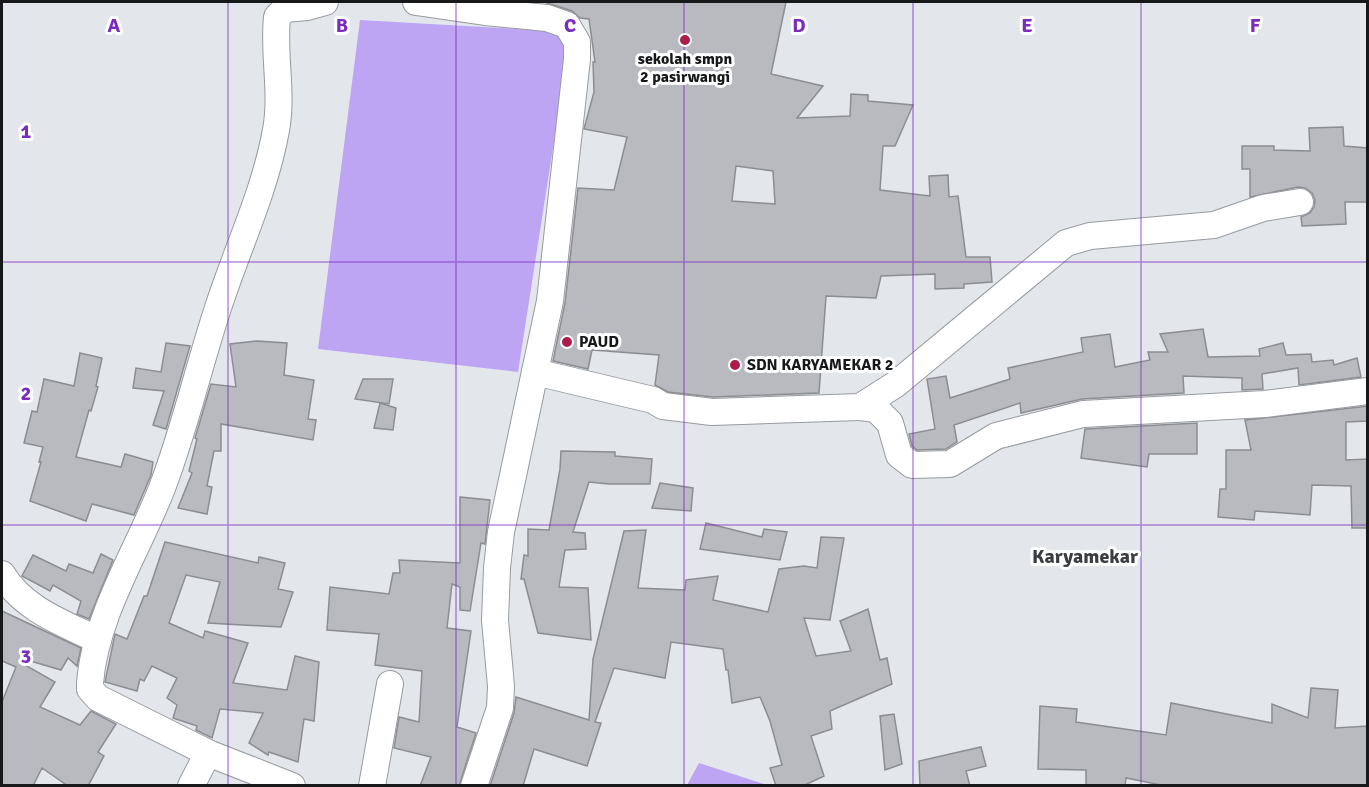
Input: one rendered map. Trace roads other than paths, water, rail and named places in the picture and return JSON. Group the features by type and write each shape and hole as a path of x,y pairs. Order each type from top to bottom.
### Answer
{"street":[{"path":"292,786 208,753 95,695 90,689 90,683 98,640 162,487 218,309 264,178 276,130 279,99 275,32 277,17 285,9 307,7 325,2"},
{"path":"416,2 547,18 567,25 577,42 550,301 501,532 495,620 501,686 500,708 474,786"},
{"path":"860,407 896,384 1066,243 1089,236 1214,225 1263,208 1300,202"},
{"path":"535,372 653,400 663,406 712,412 860,407 876,410 890,423 899,455 912,465 950,464 996,436 1083,414 1266,404 1368,391"},
{"path":"2,574 9,587 33,608 98,640"},
{"path":"372,786 390,684"},
{"path":"191,786 208,753"}],"place":[{"name":"sekolah smpn 2 pasirwangi","path":"685,40"},
{"name":"PAUD","path":"567,342"},
{"name":"SDN KARYAMEKAR 2","path":"735,365"}],"district":[{"name":"Karyamekar","path":"1085,556"}]}
